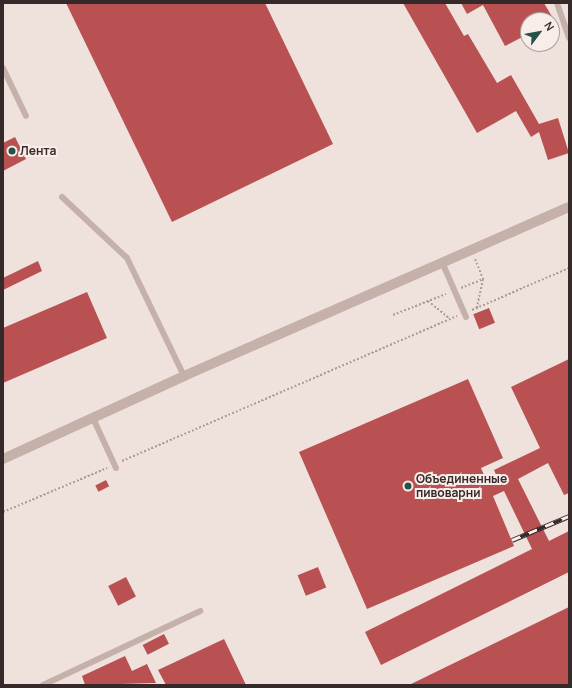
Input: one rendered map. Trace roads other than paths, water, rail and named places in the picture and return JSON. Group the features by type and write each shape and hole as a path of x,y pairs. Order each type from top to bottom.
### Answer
{"street":[{"path":"3,459 184,376 569,207"}],"lane":[{"path":"558,3 569,38"},
{"path":"3,68 26,116"},
{"path":"62,197 126,258 184,376"},
{"path":"442,262 465,315"},
{"path":"94,418 115,466"},
{"path":"43,685 200,611"}],"railway":[{"path":"512,540 569,516"}],"place":[{"name":"Лента","path":"12,151"},
{"name":"Объединенные пивоварни","path":"408,486"}]}
